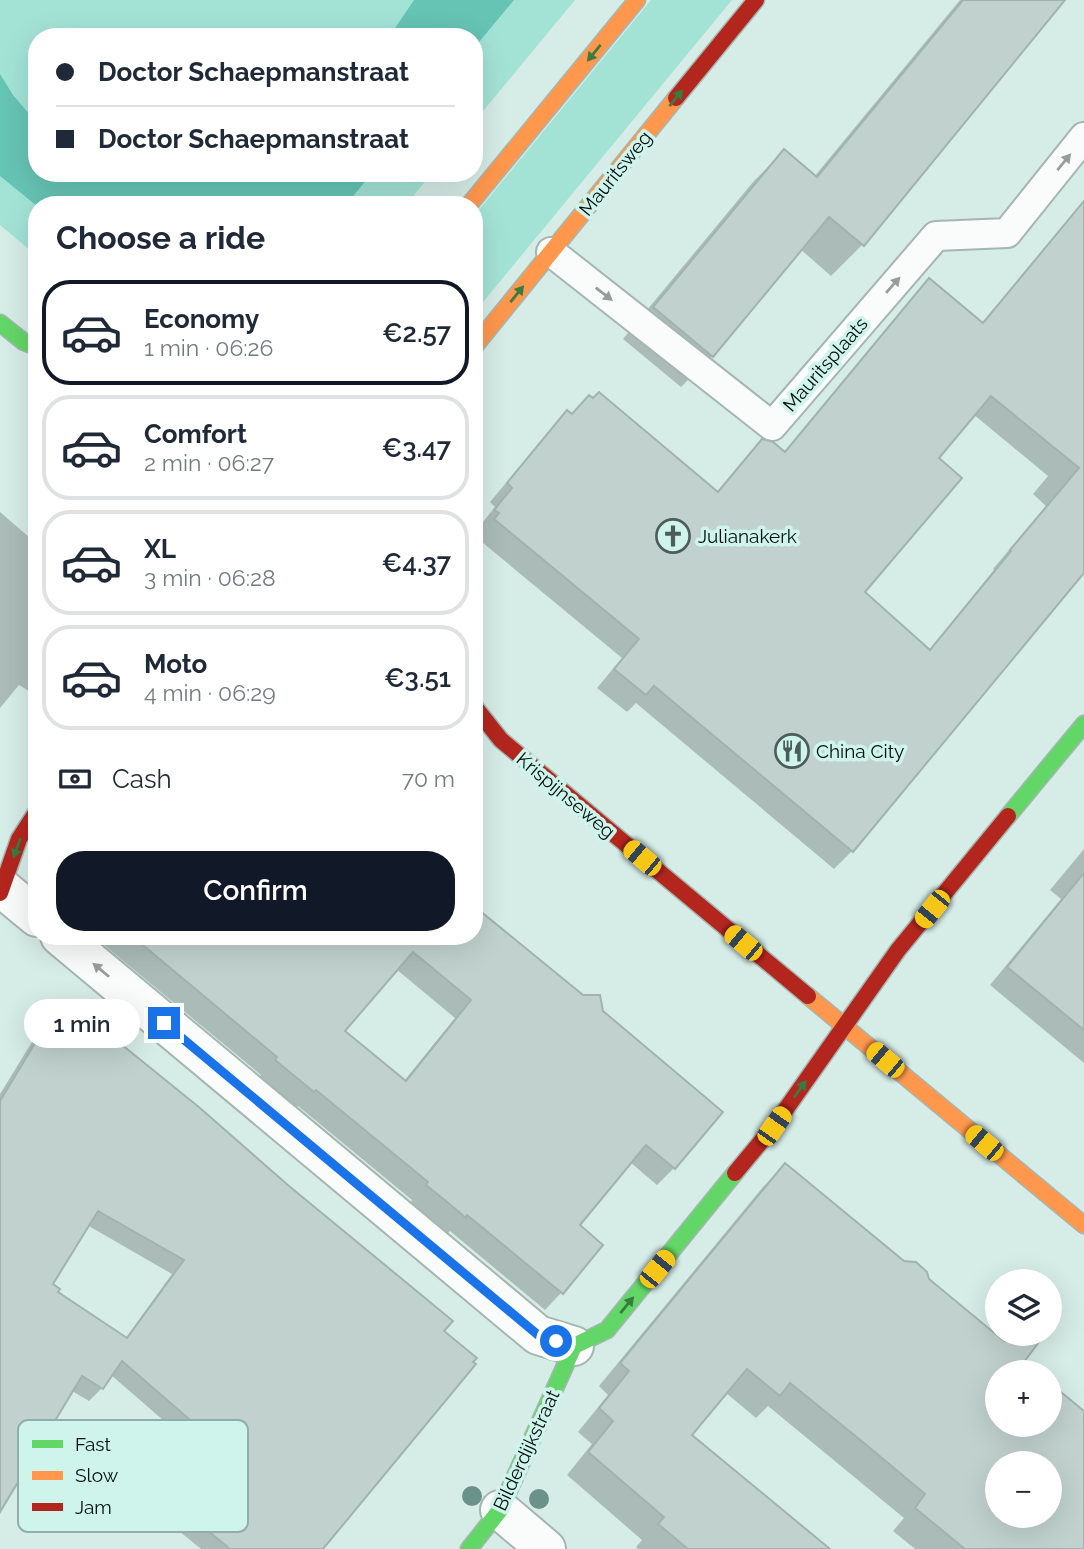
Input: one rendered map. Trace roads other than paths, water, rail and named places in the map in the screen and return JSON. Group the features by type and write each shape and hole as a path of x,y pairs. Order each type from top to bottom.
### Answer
{"street":[{"path":"476,196 638,0"},
{"name":"Mauritsweg","path":"483,336 756,0"},
{"path":"0,323 28,343"},
{"name":"Krispijnseweg","path":"483,717 501,740 1084,1225"},
{"path":"71,945 538,1335 574,1346 607,1330 774,1126 898,950 1084,724"},
{"name":"Krispijnseweg","path":"483,731 501,740"},
{"path":"28,825 19,839 6,888 28,909"},
{"name":"Bilderdijkstraat","path":"469,1549 500,1510 574,1346"},
{"path":"500,1510 547,1549"}],"lane":[{"name":"Mauritsplaats","path":"551,252 772,426 936,236 1007,233 1084,137"}],"place":[{"name":"Julianakerk","path":"673,536"},
{"name":"China City","path":"792,751"}]}
